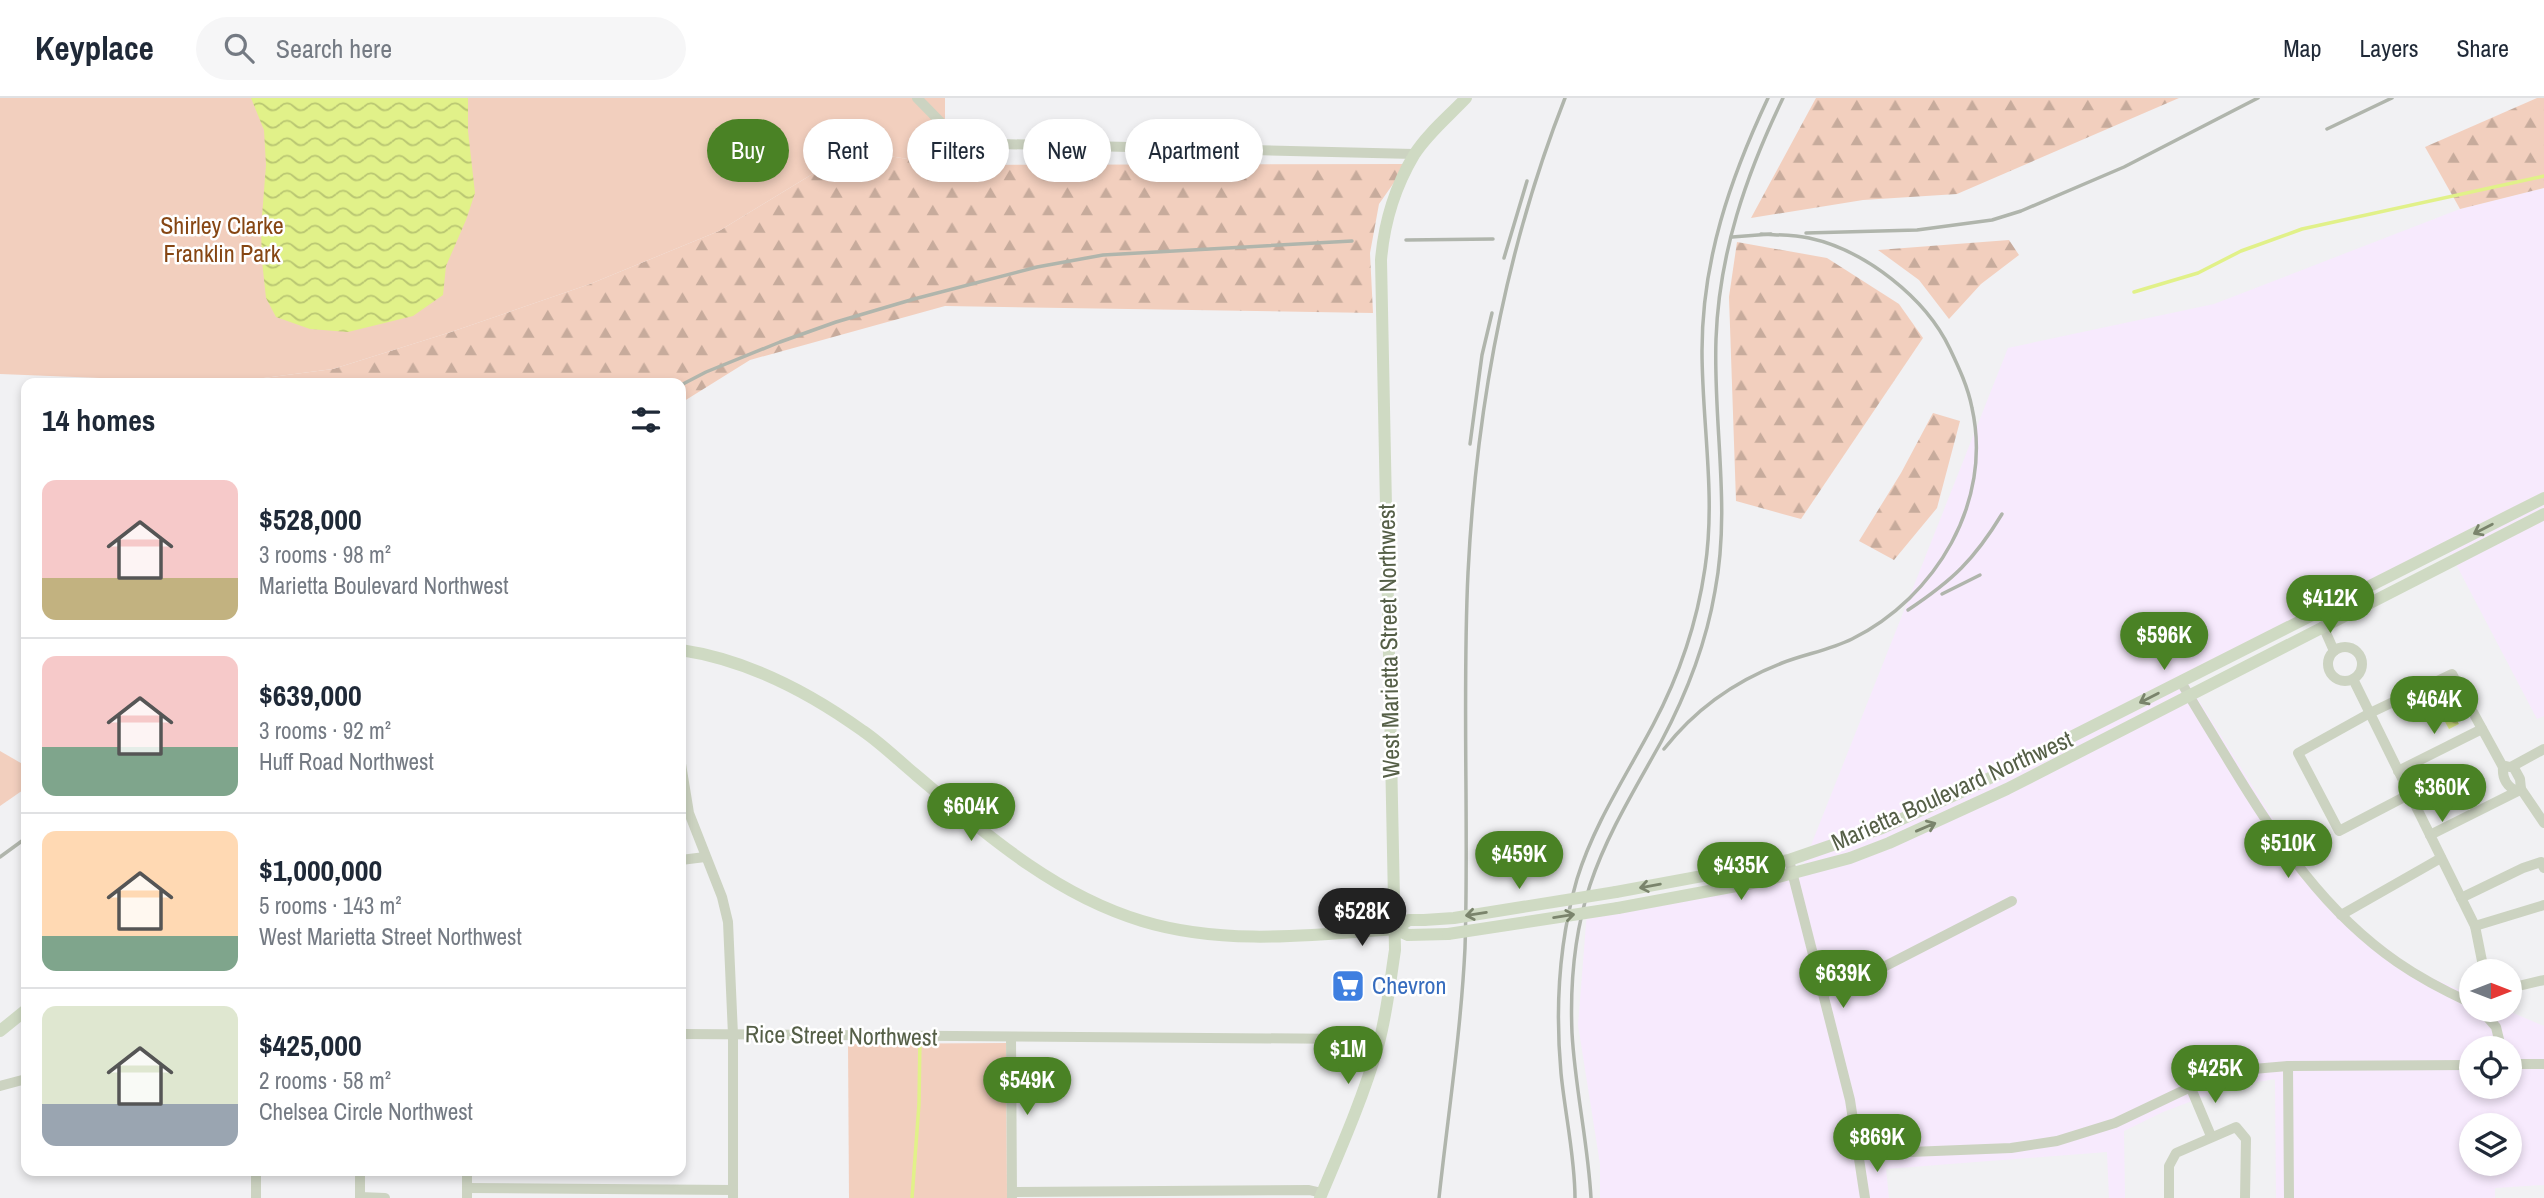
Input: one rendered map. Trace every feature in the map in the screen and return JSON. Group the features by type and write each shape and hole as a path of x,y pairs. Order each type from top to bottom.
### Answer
{"main road":[{"name":"West Marietta Street Northwest","path":"1321,1196 1359,1105 1378,1044 1387,1004 1395,929 1381,260 1389,212 1415,154 1466,98"},
{"name":"Marietta Boulevard Northwest","path":"686,651 733,663 811,696 866,733 1028,867 1083,898 1118,912 1142,921 1183,930 1224,935 1259,937 1395,929 1409,920 1454,918 1791,867 1970,789 2544,498"},
{"path":"1395,929 1408,935 1448,934 1618,908 1711,891 1791,867 1850,858 1958,813 2544,514"},
{"path":"0,1031 21,1014"}],"street":[{"path":"917,98 961,144 1415,154"},
{"path":"2323,626 2334,651"},
{"path":"2342,647 2351,648 2359,654 2362,662 2359,674 2353,679 2344,681 2332,675 2328,667 2334,651 2342,647"},
{"path":"2410,794 2339,831 2298,753 2370,713 2452,674 2482,729 2507,767 2518,774 2520,790 2544,823"},
{"path":"2353,679 2475,926 2482,959"},
{"path":"2181,682 2269,828 2293,862 2341,915 2396,962 2459,997"},
{"path":"2398,771 2482,729"},
{"path":"2507,767 2544,749"},
{"path":"2430,835 2520,790"},
{"path":"467,1193 733,1194 733,1035 728,922 722,897 690,813 686,791"},
{"path":"686,859 705,857"},
{"path":"2341,915 2441,858"},
{"path":"2461,898 2523,867 2541,862 2544,868"},
{"path":"1791,867 1849,1098 1865,1198"},
{"path":"1822,993 1866,976 2012,901"},
{"path":"2475,926 2544,905"},
{"path":"2522,985 2544,980"},
{"name":"Rice Street Northwest","path":"686,1034 1346,1039 1378,1044"},
{"path":"1011,1037 1012,1195 1309,1190 1321,1196"},
{"path":"2522,1064 2544,1063"},
{"path":"1859,1154 2011,1148 2057,1141 2115,1123 2190,1086 2253,1069 2288,1066 2459,1065"},
{"path":"2288,1066 2290,1198"},
{"path":"0,1086 21,1080"},
{"path":"2190,1086 2211,1136"},
{"path":"2169,1198 2169,1166 2176,1153 2236,1127 2246,1139 2245,1198"},
{"path":"256,1176 256,1198"},
{"path":"360,1176 360,1198 385,1198"}],"shaded area":[{"path":"2544,188 2544,716 2537,719 2447,547 2185,678 2311,880 2341,915 2419,972 2459,990 2459,1022 2522,1022 2522,1017 2544,1026 2544,1185 2495,1188 2495,1198 2276,1198 2275,1079 2229,1087 2163,1112 2124,1131 2125,1198 2109,1198 2107,1152 1886,1169 1889,1198 1600,1198 1600,1164 1578,1025 1587,912 1802,868 2008,348 2214,304 2460,209"}],"green space":[{"name":"Shirley Clarke Franklin Park","path":"0,98 945,98 945,119 907,119 907,159 893,157 893,119 803,119 803,180 719,231 590,284 451,332 333,369 264,378 100,378 0,374"},
{"path":"1816,98 2179,98 1957,194 1863,200 1751,218"},
{"path":"2537,98 2544,98 2544,188 2460,209 2425,147"},
{"path":"893,157 907,159 907,182 1009,182 1009,165 1023,165 1023,182 1111,182 1111,165 1125,165 1125,182 1263,182 1263,164 1407,164 1379,204 1370,253 1373,313 945,306 750,360 686,400 686,378 264,378 333,369 590,284 719,231 803,180 803,182 893,182"},
{"path":"2009,240 2019,255 1981,284 1949,319 1919,280 1878,250"},
{"path":"1737,242 1827,258 1899,304 1923,338 1801,519 1736,501 1729,297"},
{"path":"1933,413 1960,421 1937,508 1894,560 1859,541 1901,473"},
{"path":"0,751 21,763 21,791 0,806"},
{"path":"1006,1043 1007,1198 849,1198 848,1044"}],"water":[{"path":"251,98 468,98 468,131 475,193 446,266 443,295 413,316 348,332 310,329 276,317 266,298 262,261 261,229 266,165 264,130"},
{"path":"2444,696 2459,724 2449,729 2434,702"}],"waterway":[{"path":"2134,292 2198,273 2241,251 2302,229 2544,176"},
{"path":"912,1198 919,1104 920,1036"}],"railway":[{"path":"1439,1198 1465,948 1466,620 1478,452 1497,331 1510,272 1544,155 1565,98"},
{"path":"1575,1198 1559,1048 1560,975 1566,927 1584,859 1601,820 1671,688 1697,609 1705,568 1709,514 1702,351 1707,284 1730,190 1768,98"},
{"path":"1591,1198 1572,1033 1577,939 1597,866 1622,812 1679,706 1701,650 1711,611 1720,560 1722,497 1716,371 1718,307 1729,245 1746,185 1783,98"},
{"path":"1806,233 1917,230 1992,220 2021,211 2124,167 2258,98"},
{"path":"2327,129 2392,98"},
{"path":"1504,258 1527,181"},
{"path":"1664,749 1689,721 1732,687 1782,663 1852,639 1882,621 1909,598 1932,572 1951,543 1965,511 1974,478 1976,443 1968,393 1950,349 1926,312 1892,279 1851,253 1809,238 1761,234"},
{"path":"1732,237 1771,234"},
{"path":"1406,240 1493,239"},
{"path":"686,382 780,342 836,322 1037,267 1103,255 1352,241"},
{"path":"1470,444 1482,355 1492,313"},
{"path":"1908,610 1938,589 1972,557 2002,514"},
{"path":"1942,594 1980,575"},
{"path":"0,857 21,842"}],"place":[{"name":"Chevron","path":"1348,986"}]}
